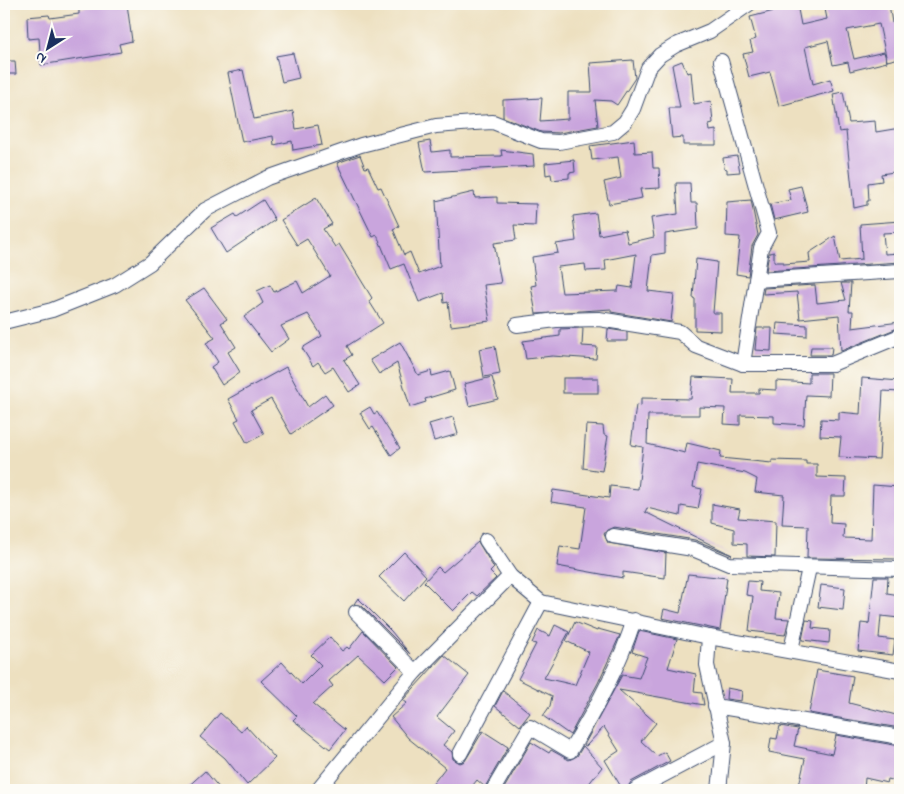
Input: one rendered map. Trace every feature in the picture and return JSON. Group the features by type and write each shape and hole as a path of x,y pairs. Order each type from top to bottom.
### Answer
{"street":[{"path":"4,322 52,310 115,285 150,263 205,210 267,178 361,146 436,126 474,123 493,122 541,141 559,142 613,132 625,122 633,109 648,68 660,55 676,45 710,30 749,4"},
{"path":"721,61 769,233 761,248 743,364"},
{"path":"756,280 900,272"},
{"path":"517,325 556,320 599,319 680,332 696,346 743,364 832,364 900,336"},
{"path":"613,536 692,549 729,564 900,570"},
{"path":"486,540 510,576 541,602 709,637 791,650 900,671"},
{"path":"791,650 810,568"},
{"path":"318,790 416,672 510,576"},
{"path":"460,754 541,602"},
{"path":"356,612 416,672"},
{"path":"493,790 530,727 570,750 592,715 623,654 634,620"},
{"path":"709,637 707,665 724,743 719,790"},
{"path":"715,706 900,737"},
{"path":"635,790 724,743"}],"building":[{"path":"96,4 127,4 132,41 119,44 121,52 41,65 39,38 28,39 27,17 49,15 50,18 79,14 79,9 96,7"},
{"path":"776,4 797,4 801,25 827,19 824,4 889,4 892,23 898,21 900,58 887,61 879,24 847,30 854,59 884,52 887,62 850,71 848,62 833,65 828,41 805,47 813,84 830,79 834,91 779,106 770,72 749,77 743,54 753,52 750,41 756,39 750,17 778,10"},
{"path":"293,53 299,78 282,82 276,56"},
{"path":"633,60 635,78 617,105 611,101 595,100 598,126 559,133 541,132 503,117 503,100 542,98 540,121 568,119 568,92 592,92 590,63"},
{"path":"4,61 15,61 16,74 4,74"},
{"path":"682,61 687,73 691,72 694,104 711,101 713,123 709,124 710,131 716,130 716,145 683,145 683,137 672,138 669,108 680,108 672,65"},
{"path":"243,70 254,119 293,111 296,129 318,125 322,145 293,150 292,141 274,145 273,136 242,142 228,73"},
{"path":"843,92 849,123 875,121 876,132 900,128 900,171 881,174 882,181 868,183 869,201 867,201 867,205 854,208 846,131 839,132 833,94"},
{"path":"634,140 635,153 652,152 653,168 659,168 660,188 640,189 642,198 609,204 604,182 621,178 618,157 592,160 590,146"},
{"path":"430,141 432,152 450,150 450,157 502,156 501,150 533,154 534,166 425,172 419,143"},
{"path":"360,155 365,168 368,167 378,188 381,187 399,226 393,229 404,255 410,252 419,274 440,266 436,201 474,192 475,198 497,197 497,203 536,204 535,226 514,225 516,240 494,243 501,283 484,285 490,321 451,326 448,302 444,303 443,293 419,302 404,264 391,269 377,235 373,237 337,163"},
{"path":"737,156 740,172 727,173 727,169 724,168 723,158"},
{"path":"574,160 575,172 569,173 569,178 552,180 551,174 546,175 545,163"},
{"path":"676,183 690,183 691,203 697,203 698,229 665,234 665,253 652,255 648,291 674,294 671,322 611,312 611,309 536,314 531,286 536,285 532,257 558,253 556,244 576,241 573,216 596,213 599,235 625,230 628,243 654,237 651,218 678,214","holes":["636,254 632,288 619,286 618,291 562,293 558,267 585,264 586,271 606,270 605,260"]},
{"path":"801,186 808,212 774,220 770,204 791,200 788,189"},
{"path":"316,198 332,224 323,229 335,247 339,244 372,298 369,301 383,323 347,346 352,355 344,360 360,385 349,392 333,367 325,372 318,362 313,366 302,348 322,336 308,314 281,326 289,339 271,352 244,317 263,303 257,291 270,285 274,292 297,281 303,293 330,276 307,239 297,245 281,220"},
{"path":"263,200 275,220 226,253 211,228 235,214 237,217"},
{"path":"751,200 758,235 752,246 748,276 736,274 740,237 726,236 727,202"},
{"path":"900,221 900,232 883,233 885,254 900,253 900,262 766,271 769,253 774,252 774,262 784,262 784,264 810,262 809,253 835,236 840,261 862,259 860,224"},
{"path":"696,259 717,262 713,313 721,313 721,331 695,330 695,299 693,298"},
{"path":"841,283 851,283 849,311 853,311 852,328 900,322 900,327 841,351 839,315 800,319 797,292 763,294 764,288 815,285 817,303 846,300"},
{"path":"204,288 227,319 221,323 236,347 228,352 240,372 222,385 211,367 218,362 206,343 215,338 185,300"},
{"path":"777,323 807,325 807,336 776,334"},
{"path":"583,328 582,346 597,347 596,359 552,356 526,359 523,341 560,336 560,329"},
{"path":"757,328 772,328 771,351 755,350"},
{"path":"608,329 627,332 627,341 607,341"},
{"path":"400,342 418,375 431,371 432,376 450,371 455,390 425,399 426,402 410,407 397,363 379,374 370,360"},
{"path":"495,346 500,374 484,377 479,349"},
{"path":"811,347 832,347 831,355 810,355"},
{"path":"286,367 308,407 325,394 333,405 291,434 271,399 251,410 264,434 247,443 235,421 239,419 228,399"},
{"path":"809,373 830,373 829,396 806,395 804,425 774,423 774,416 740,415 740,425 724,424 725,408 699,407 699,415 648,415 647,444 685,453 687,443 721,451 720,458 772,463 772,460 806,461 806,464 817,464 817,477 846,478 845,496 831,496 830,523 844,524 843,538 871,539 873,485 899,487 900,559 807,558 808,526 782,525 784,495 755,492 757,479 745,473 697,464 693,487 702,489 698,509 681,506 680,516 647,508 645,512 732,555 695,540 614,527 607,530 604,534 608,543 666,553 665,578 623,572 623,578 557,566 560,546 580,549 586,507 551,502 553,490 609,498 610,486 638,489 643,447 631,445 636,405 641,406 641,398 691,399 693,377 733,379 732,393 759,393 759,389 776,390 776,381 809,383"},
{"path":"492,377 498,399 469,406 464,384"},
{"path":"563,378 598,378 598,393 563,393"},
{"path":"862,378 900,381 900,392 883,391 879,459 839,457 841,437 820,436 821,419 839,420 839,412 860,414"},
{"path":"370,407 374,414 377,412 400,448 391,455 373,427 370,429 360,413"},
{"path":"453,417 458,434 434,441 429,424"},
{"path":"586,425 603,426 604,435 608,436 602,471 583,468"},
{"path":"712,504 740,509 738,518 776,521 775,557 747,556 747,544 734,543 734,529 712,523"},
{"path":"478,542 494,568 490,572 496,578 477,596 472,592 453,611 424,582 438,567 443,572"},
{"path":"404,552 426,576 404,601 379,577"},
{"path":"688,574 727,578 720,630 662,618 664,609 680,613"},
{"path":"874,577 888,577 887,593 900,595 899,618 881,616 879,638 895,640 893,655 858,651 861,623 869,624"},
{"path":"748,581 760,582 759,591 779,593 776,618 789,619 785,635 749,631 753,596 746,595"},
{"path":"821,585 845,588 843,610 818,607"},
{"path":"358,598 391,631 410,654 362,606 354,604"},
{"path":"806,620 813,621 812,628 830,630 829,643 802,640"},
{"path":"575,622 597,631 598,629 620,635 598,683 570,735 543,716 550,706 552,696 518,679 536,644 532,643 538,630 550,636 555,625 569,632 544,678 575,685 589,652 566,641"},
{"path":"363,631 398,667 385,680 358,655 329,681 333,686 313,704 345,730 330,749 293,720 297,716 261,681 282,662 302,684 321,665 311,655 330,637 342,651 347,647 349,649"},
{"path":"639,631 677,639 668,668 696,674 694,692 702,693 704,705 619,690 656,723 641,741 657,756 665,752 670,761 631,782 626,790 623,790 605,760 619,751 604,727 586,746 584,745 622,675 639,678 647,657 632,652"},
{"path":"444,655 469,675 437,717 454,731 443,745 452,752 453,759 460,763 465,761 483,731 508,747 485,787 477,780 469,790 428,790 445,768 408,738 391,717 407,703 403,700"},
{"path":"817,670 853,676 849,703 900,716 900,728 809,713"},
{"path":"727,688 742,691 741,701 726,699"},
{"path":"503,691 530,713 520,726 495,706"},
{"path":"220,713 241,732 246,726 275,758 247,785 225,758 200,737"},
{"path":"780,726 798,729 794,746 832,754 836,735 900,746 900,782 888,779 887,783 865,778 864,790 798,790 805,759 769,752 771,738 777,739"},
{"path":"531,742 549,753 551,750 569,760 577,756 583,746 602,767 584,790 503,790"},
{"path":"205,771 221,790 184,790"}]}
